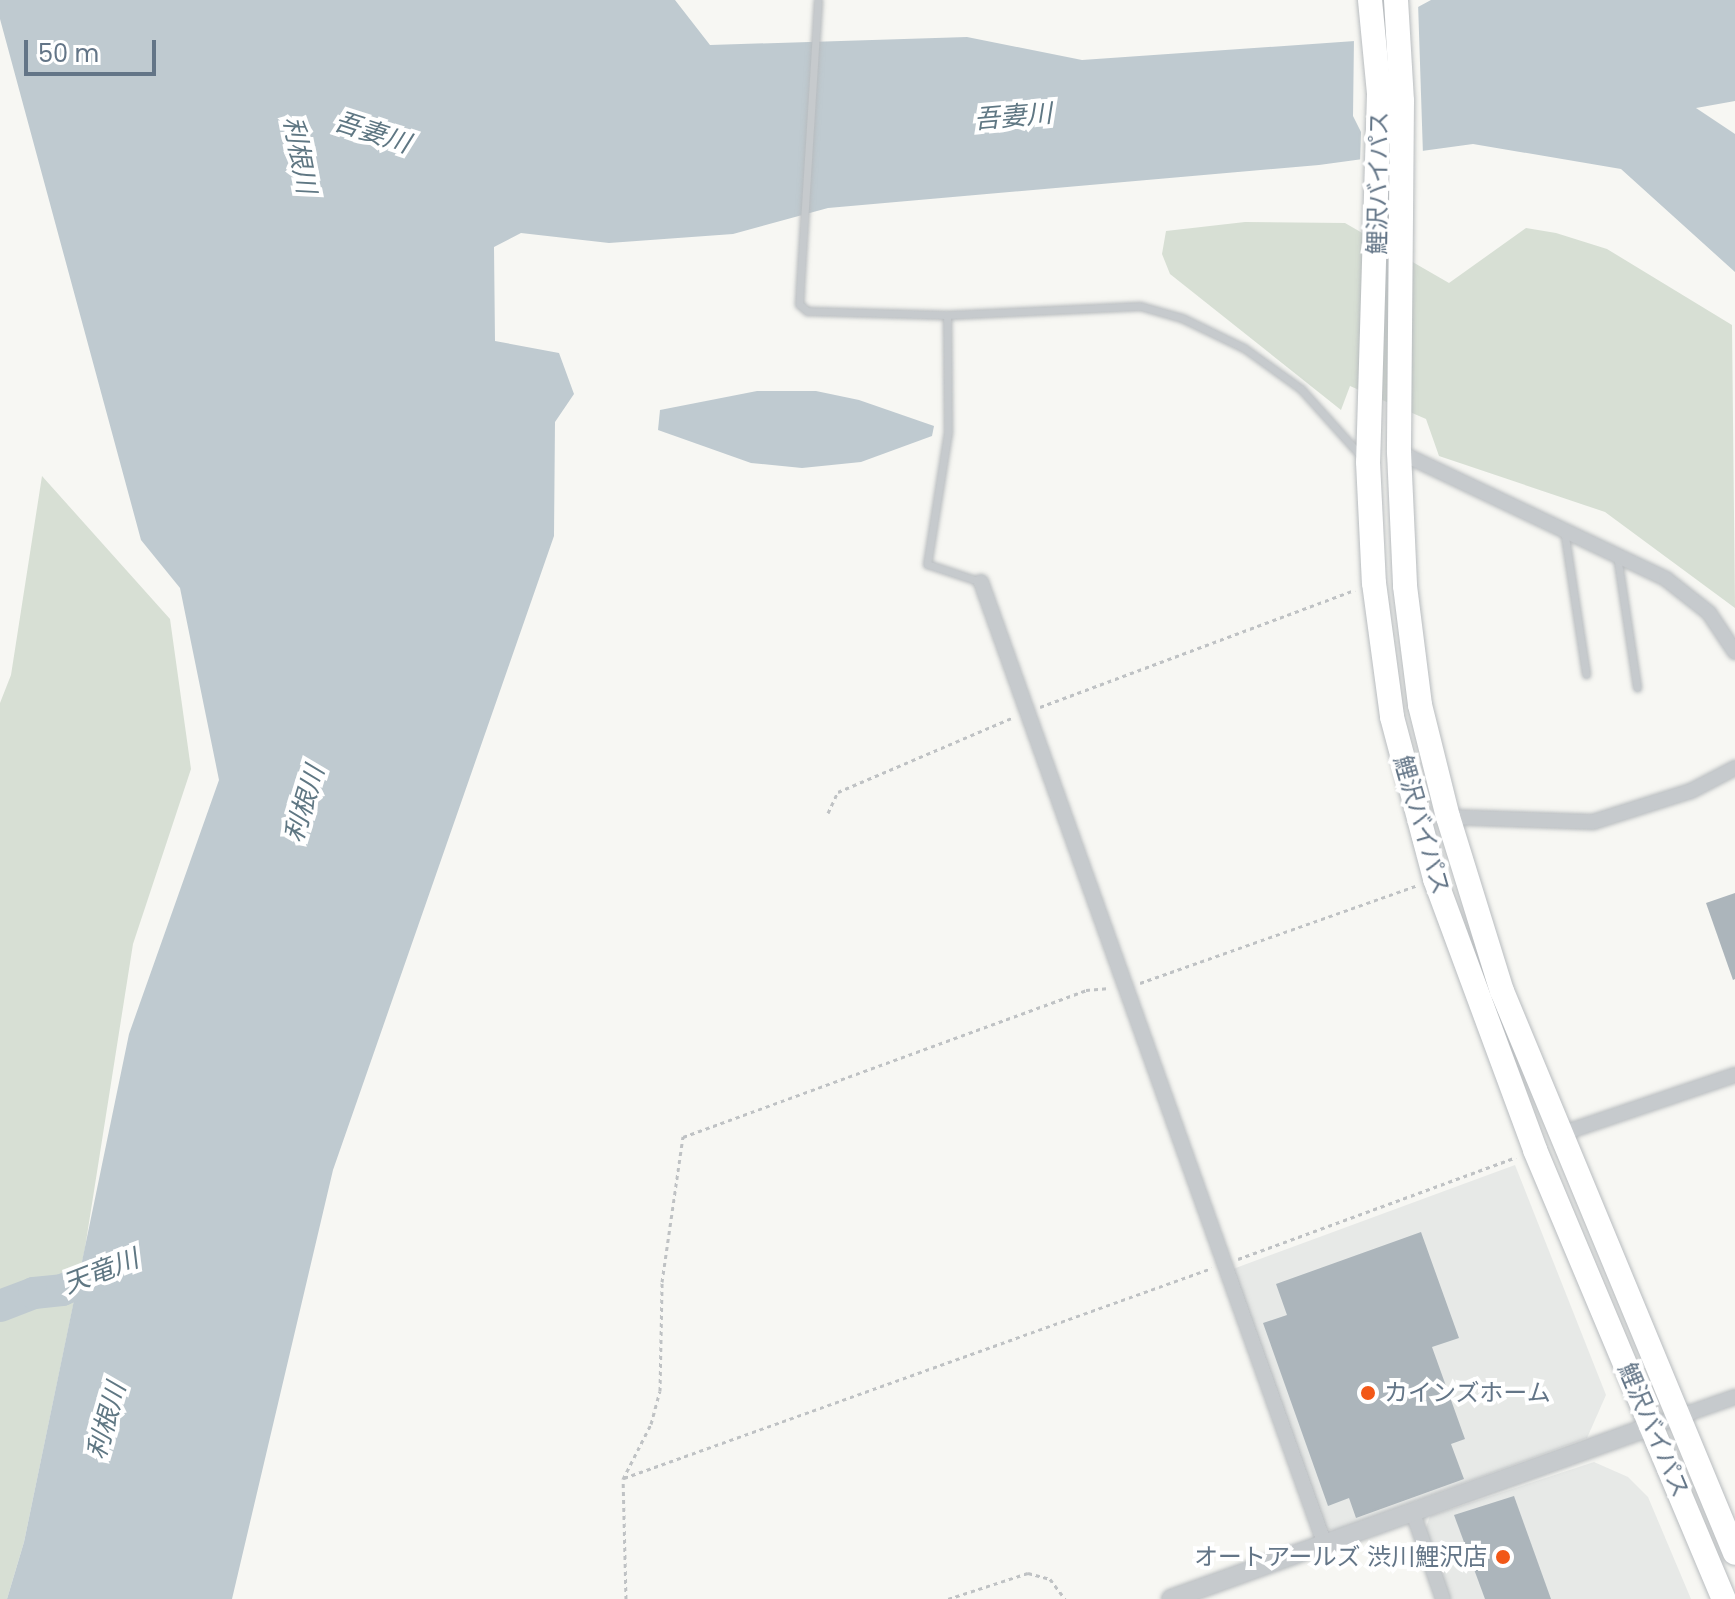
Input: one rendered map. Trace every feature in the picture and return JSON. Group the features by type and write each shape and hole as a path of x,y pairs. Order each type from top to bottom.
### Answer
{"highway":[{"name":"鯉沢バイパス","path":"1370,0 1379,94 1373,401 1368,462 1374,583 1392,717 1435,879 1535,1150 1724,1599"},
{"name":"鯉沢バイパス","path":"1396,0 1402,101 1399,452 1405,586 1420,705 1448,817 1502,991 1564,1133 1735,1553"}],"street":[{"path":"1399,452 1666,579 1709,613 1735,652"},
{"path":"981,582 1325,1545"},
{"path":"1448,817 1593,822 1691,791 1735,768"},
{"path":"1564,1133 1735,1075"},
{"path":"1171,1599 1735,1397"},
{"path":"1413,1513 1443,1599"}],"lane":[{"path":"818,0 799,304 824,314 947,315 1112,304 1182,318 1244,348 1301,389 1368,462"},
{"path":"947,315 948,432 927,564 981,582"},
{"path":"1564,530 1586,674"},
{"path":"1617,556 1637,687"}],"path":[{"path":"828,813 838,792 1028,711 1374,583"},
{"path":"626,1599 623,1479 651,1424 660,1391 662,1282 683,1137 1086,990 1127,987 1435,879"},
{"path":"623,1479 1535,1150"},
{"path":"948,1599 1028,1573 1050,1579 1065,1599"}],"shaded area":[{"path":"1245,222 1345,223 1449,283 1526,228 1556,233 1607,249 1732,325 1735,608 1605,512 1439,456 1426,419 1350,386 1341,410 1170,274 1162,254 1166,231"},
{"path":"42,476 170,619 191,769 133,944 85,1248 24,1542 7,1599 0,1599 0,703 11,675"},
{"path":"1515,1165 1606,1395 1587,1438 1333,1531 1325,1528 1233,1269"},
{"path":"1594,1462 1628,1477 1648,1497 1691,1599 1449,1599 1425,1531 1430,1516"}],"water":[{"path":"0,0 675,0 710,45 967,37 1082,60 1355,41 1431,0 1735,0 1735,101 1696,108 1735,134 1735,272 1621,169 1473,144 1319,165 828,208 733,234 609,243 521,233 494,247 495,341 559,353 574,394 555,422 554,536 333,1170 232,1599 7,1599 24,1542 129,1034 219,780 180,588 141,540 0,19"},
{"path":"757,391 816,391 859,400 934,426 932,436 861,462 802,468 751,463 658,430 660,410"}],"pier":[{"path":"1418,2 1423,155 1360,163 1361,132 1353,116 1354,37"}],"building":[{"path":"1735,893 1735,979 1733,980 1706,903"},
{"name":"カインズホーム","path":"1421,1232 1459,1338 1432,1347 1465,1439 1451,1444 1464,1479 1356,1518 1349,1498 1328,1506 1263,1323 1287,1315 1276,1284"},
{"name":"オートアールズ 渋川鯉沢店","path":"1514,1496 1551,1599 1485,1599 1454,1515"}],"waterway":[{"name":"天竜川","path":"0,1306 34,1293 62,1290 116,1268"}],"place":[{"name":"カインズホーム","path":"1368,1393"},
{"name":"オートアールズ 渋川鯉沢店","path":"1503,1557"}],"water label":[{"name":"吾妻川","path":"1013,117"},
{"name":"吾妻川","path":"372,133"},
{"name":"利根川","path":"299,155"},
{"name":"利根川","path":"305,804"},
{"name":"利根川","path":"107,1421"}]}
